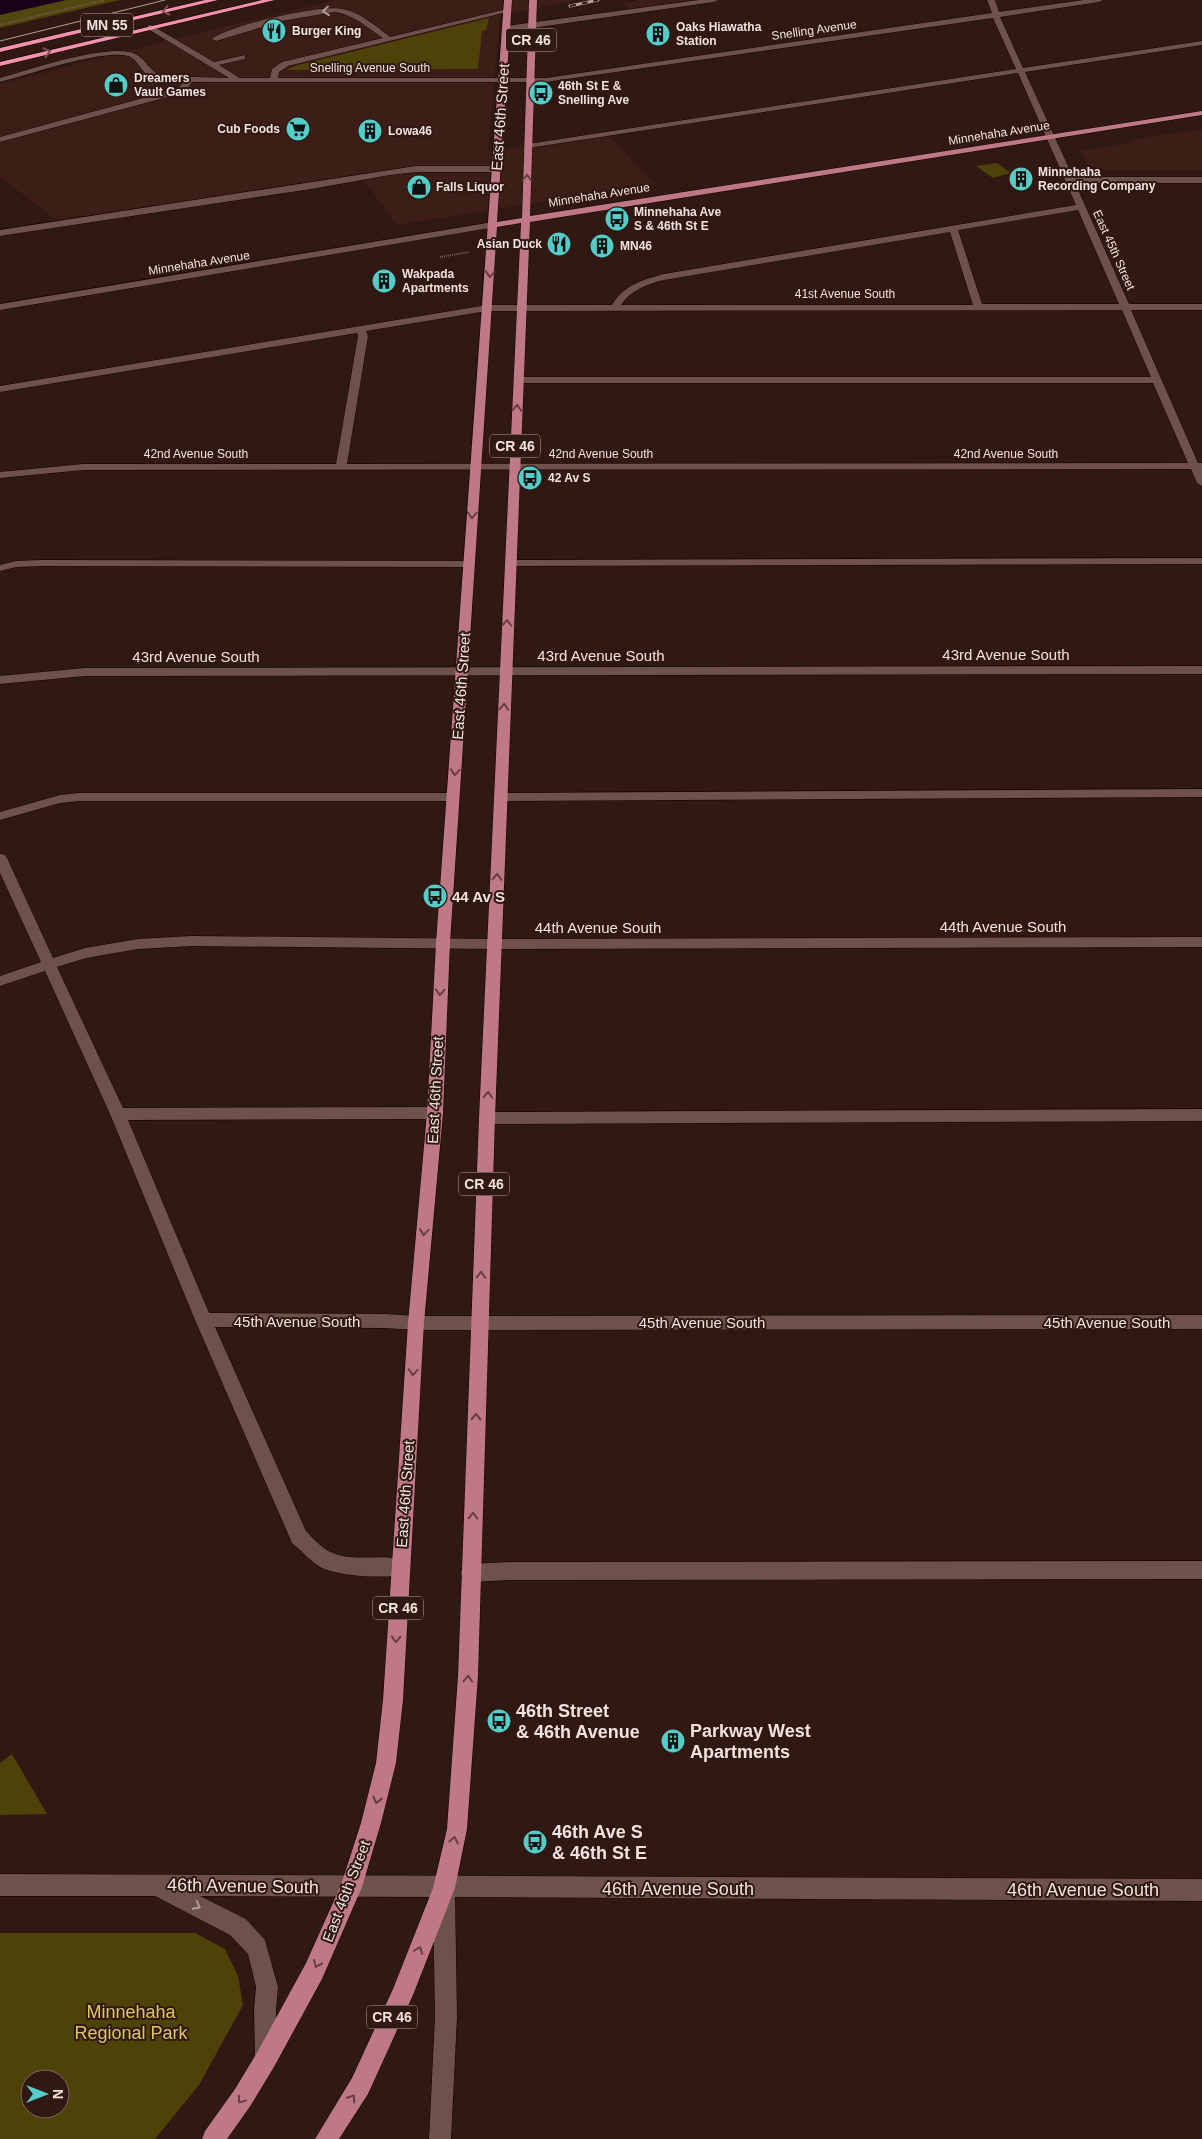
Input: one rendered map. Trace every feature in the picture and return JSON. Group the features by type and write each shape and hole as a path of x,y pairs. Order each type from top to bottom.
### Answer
{"highway":[{"name":"MN 55","path":"0,50 214,0"},
{"name":"MN 55","path":"0,64 271,0"}],"main road":[{"name":"East 46th Street","path":"213,2139 243,2097 266,2059 314,1971 351,1887 371,1823 386,1763 393,1700 416,1323 435,1113 443,943 508,0"},
{"name":"East 46th Street","path":"326,2139 360,2086 402,1995 444,1888 456,1829 463,1753 505,672 526,220 533,0"},
{"name":"Minnehaha Avenue","path":"493,226 1202,113"}],"street":[{"path":"506,28 714,0"},
{"name":"East 45th Street","path":"991,0 996,16 1157,380 1198,466 1202,483"},
{"name":"Snelling Avenue","path":"502,79 546,80 1099,0"},
{"path":"216,39 233,32 330,10 344,11 387,38"},
{"path":"274,79 275,72 285,64 387,38 507,11"},
{"path":"151,27 237,79"},
{"path":"528,146 1202,43"},
{"name":"Snelling Avenue South","path":"0,80 101,55 119,53 133,55 153,75 161,79 502,79"},
{"path":"213,64 242,57"},
{"path":"0,140 172,93 183,88 190,80"},
{"path":"0,233 311,186 390,172 416,169 497,169"},
{"path":"1069,180 1202,180"},
{"path":"614,307 620,297 628,290 639,284 656,279 1080,206"},
{"name":"Minnehaha Avenue","path":"0,307 493,226"},
{"path":"953,227 978,306"},
{"name":"41st Avenue South","path":"0,389 487,308 1202,307"},
{"path":"341,466 363,336 360,329"},
{"path":"518,380 1157,380"},
{"name":"42nd Avenue South","path":"0,475 83,467 1198,466"},
{"path":"510,563 1202,561"},
{"path":"0,568 16,564 41,563 469,564"},
{"name":"43rd Avenue South","path":"0,680 85,672 1202,670"},
{"path":"500,797 1202,793"},
{"path":"0,816 60,799 78,797 453,797"},
{"path":"0,858 118,1114 203,1320 299,1537 327,1561 359,1567 400,1567"},
{"name":"44th Avenue South","path":"0,981 85,953 138,944 174,942 495,944 1202,942"},
{"path":"118,1114 435,1113"},
{"path":"487,1118 1202,1115"},
{"name":"45th Avenue South","path":"203,1320 385,1321 416,1323 1202,1322"},
{"path":"470,1573 510,1571 1202,1570"},
{"name":"46th Avenue South","path":"154,1884 238,1927 257,1948 267,1988 265,2010 266,2059"},
{"name":"46th Avenue South","path":"0,1885 154,1884 444,1888 1202,1890"},
{"name":"East 46th Street","path":"440,2139 446,2017 444,1888"}],"path":[{"path":"0,25 105,0"},
{"path":"440,257 472,252"}],"shaded area":[{"path":"0,0 66,0 0,15"},
{"path":"66,0 104,0 0,24 0,15"},
{"path":"337,0 578,0 500,16 488,151 607,134 655,184 396,225 361,175 59,222 0,177 0,84 185,36"},
{"path":"639,0 702,0 631,10 623,3"},
{"path":"1202,129 1202,170 1090,170 1081,151 1132,142 1130,140"}],"green space":[{"path":"0,0 120,0 0,28"},
{"path":"489,18 486,30 482,31 478,69 286,70 298,65"},
{"path":"997,163 1011,173 993,178 976,166"},
{"path":"12,1754 47,1814 0,1815 0,1763"},
{"name":"Minnehaha Regional Park","path":"0,1933 195,1933 225,1949 238,1976 243,2005 199,2085 155,2139 0,2139"}],"tram line":[{"path":"0,41 165,0"}],"railway":[{"path":"570,6 598,0"}],"place":[{"name":"Burger King","path":"274,31"},
{"name":"Oaks Hiawatha Station","path":"658,34"},
{"name":"Dreamers Vault Games","path":"116,85"},
{"name":"46th St E & Snelling Ave","path":"541,93"},
{"name":"Cub Foods","path":"298,129"},
{"name":"Lowa46","path":"370,131"},
{"name":"Minnehaha Recording Company","path":"1021,179"},
{"name":"Falls Liquor","path":"419,187"},
{"name":"Minnehaha Ave S & 46th St E","path":"617,219"},
{"name":"Asian Duck","path":"559,244"},
{"name":"MN46","path":"602,246"},
{"name":"Wakpada Apartments","path":"384,281"},
{"name":"42 Av S","path":"530,478"},
{"name":"44 Av S","path":"435,896"},
{"name":"46th Street & 46th Avenue","path":"499,1721"},
{"name":"Parkway West Apartments","path":"673,1741"},
{"name":"46th Ave S & 46th St E","path":"535,1842"}]}
